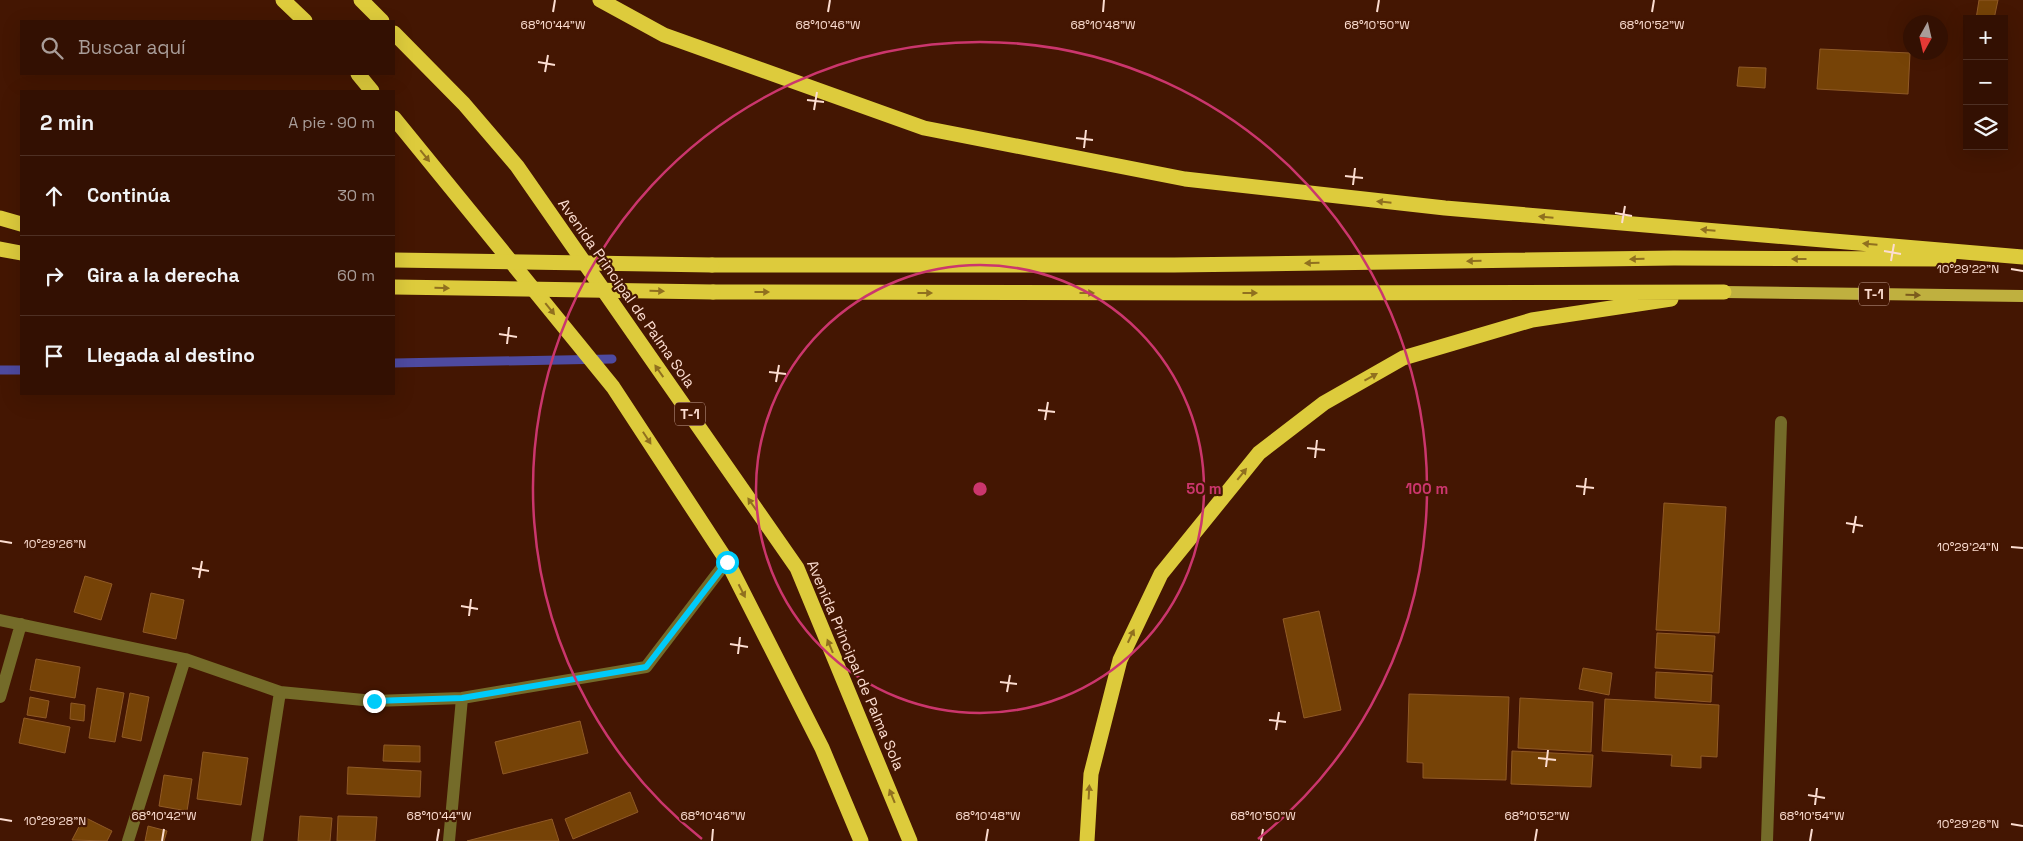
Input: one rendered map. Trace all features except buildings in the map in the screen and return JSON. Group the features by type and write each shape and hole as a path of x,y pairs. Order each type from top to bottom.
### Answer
{"highway":[{"path":"283,0 304,20"},
{"path":"362,0 381,20"},
{"path":"600,0 664,35 924,128 1185,179 1445,208 2023,258"},
{"name":"Avenida Principal de Palma Sola","path":"395,34 464,104 517,166 797,568 910,841"},
{"path":"359,75 371,90"},
{"path":"395,119 613,387 727,562 822,748 861,841"},
{"path":"0,218 20,224"},
{"path":"0,249 20,253"},
{"path":"395,260 712,265 1174,265 1674,258 2023,258"},
{"path":"395,287 713,292 1724,292"},
{"path":"1086,841 1090,774 1120,660 1160,574 1259,453 1324,403 1404,358 1532,320 1724,292"}],"main road":[{"name":"T-1","path":"1724,292 2023,296"}],"street":[{"path":"1767,841 1782,422"},
{"path":"0,620 185,659 280,692 374,701 462,698 646,667 727,562"},
{"path":"0,697 21,624"},
{"path":"128,841 185,659"},
{"path":"256,841 280,692"},
{"path":"449,841 462,698"}],"waterway":[{"path":"395,363 612,359"},
{"path":"0,370 20,370"}],"route":[{"path":"374,701 462,698 646,667 727,562"}]}
